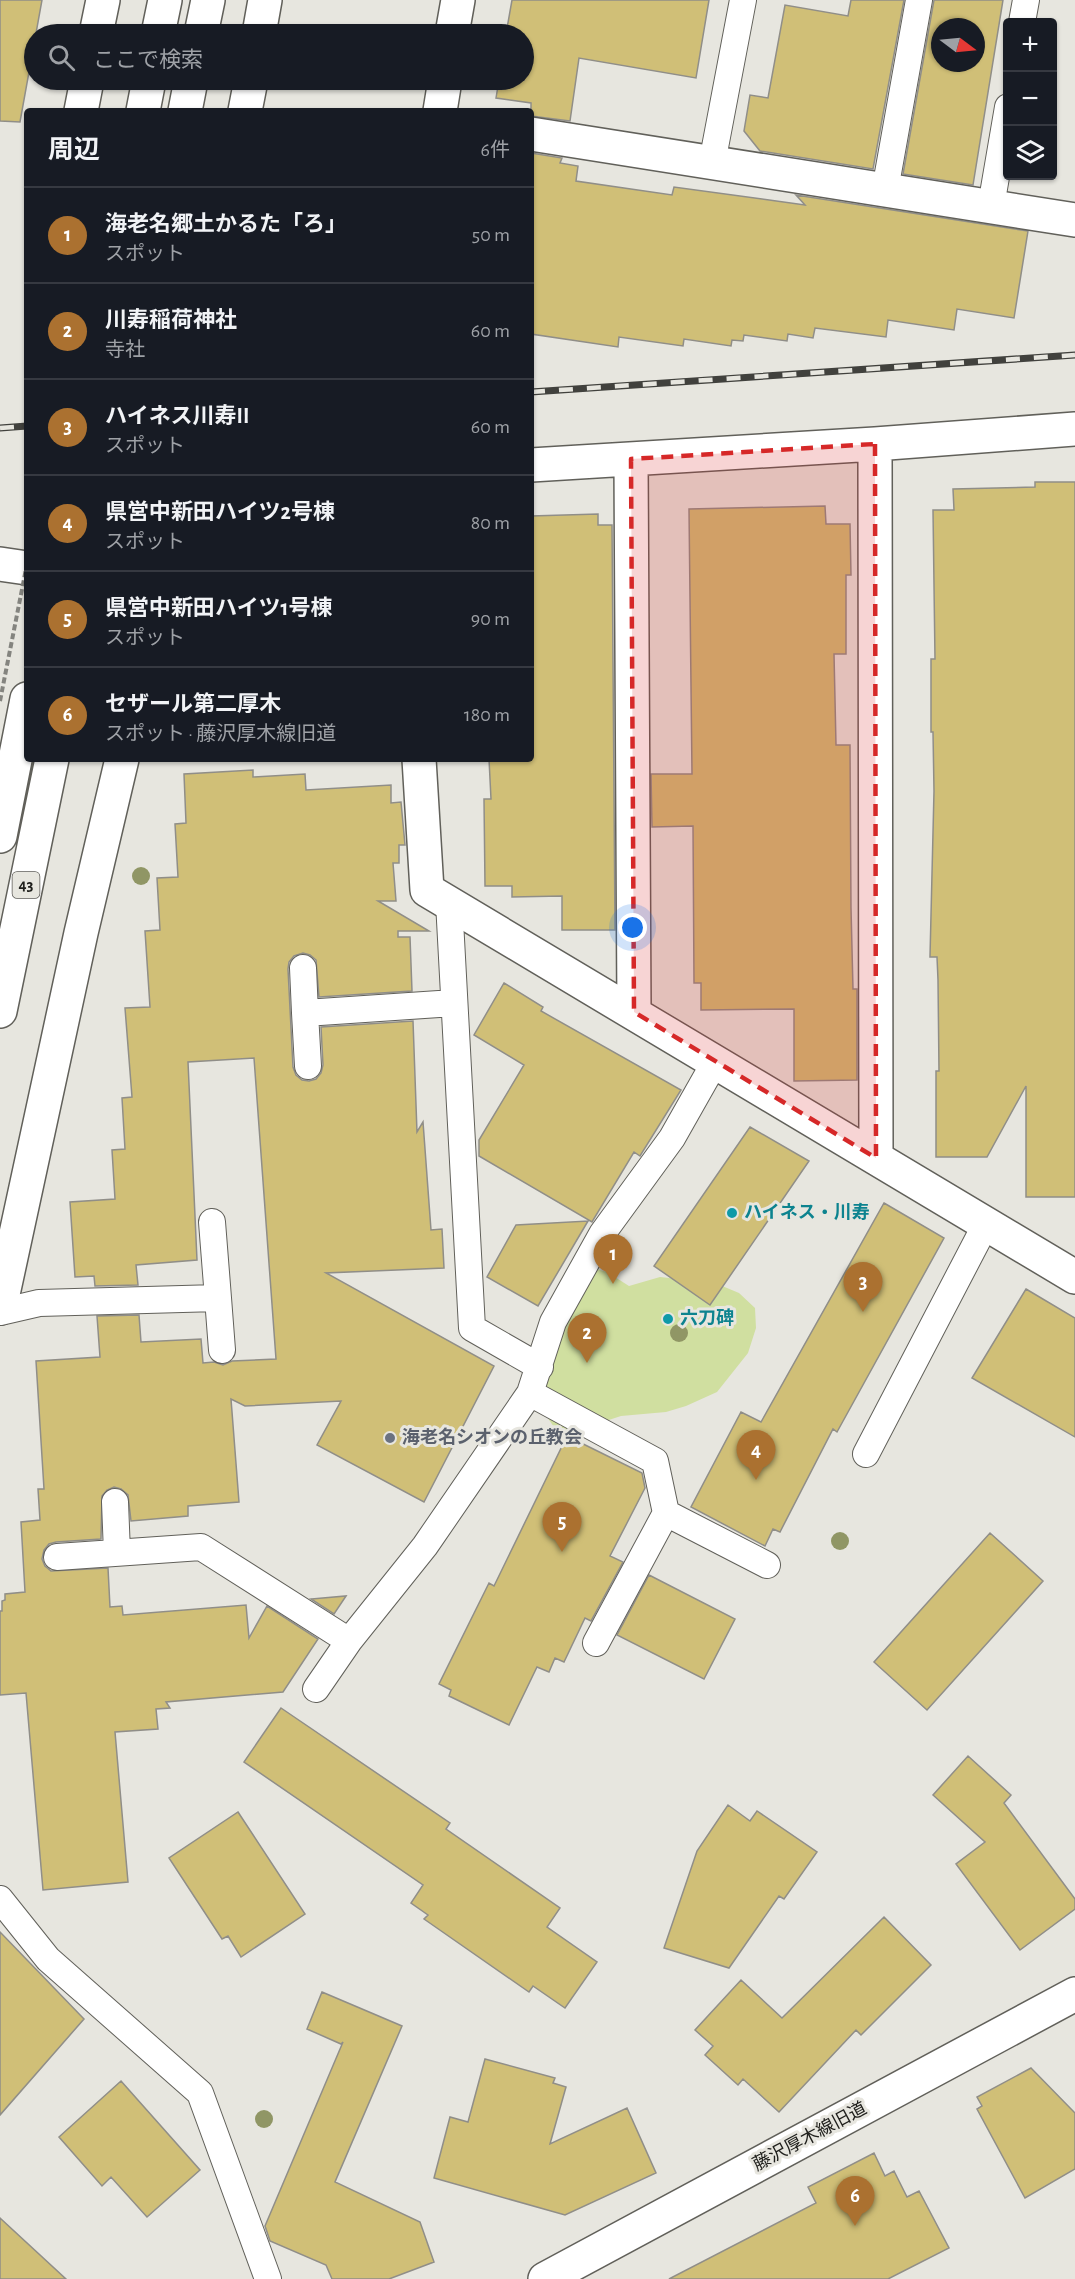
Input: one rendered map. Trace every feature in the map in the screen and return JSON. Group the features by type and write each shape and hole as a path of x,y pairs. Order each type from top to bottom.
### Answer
{"street":[{"path":"98,24 103,0"},
{"path":"160,24 165,0"},
{"path":"203,24 208,0"},
{"path":"261,24 265,0"},
{"path":"454,24 458,0"},
{"path":"82,108 85,90"},
{"path":"144,108 147,90"},
{"path":"186,108 189,90"},
{"path":"246,108 249,90"},
{"path":"440,108 443,90"},
{"path":"534,134 1075,219"},
{"path":"534,465 1075,429"},
{"path":"875,444 876,1158"},
{"path":"631,459 634,1012"},
{"path":"0,564 24,566"},
{"path":"0,836 24,714"},
{"name":"43","path":"0,1011 51,762"},
{"path":"0,1310 81,933 121,762"},
{"path":"419,762 427,890 1075,1277"},
{"name":"藤沢厚木線旧道","path":"545,2279 1075,1994"}],"lane":[{"path":"712,163 743,0"},
{"path":"885,190 919,0"},
{"path":"1023,18 1026,0"},
{"path":"991,206 1005,126"},
{"path":"448,902 472,1328 540,1366"},
{"path":"303,968 308,1066"},
{"path":"305,1013 454,1003"},
{"path":"316,1689 349,1641 425,1546 530,1393 553,1322 602,1234 672,1138 715,1062"},
{"path":"212,1222 222,1350"},
{"path":"866,1454 986,1224"},
{"path":"0,1310 39,1303 218,1298"},
{"path":"530,1393 655,1461 666,1513 596,1643"},
{"path":"115,1502 117,1553"},
{"path":"666,1513 767,1565"},
{"path":"57,1557 201,1547 349,1641"},
{"path":"0,1899 48,1959 200,2093 268,2279"}],"path":[{"path":"0,701 24,581"}],"highlighted area":[{"path":"875,444 876,1158 634,1012 631,459"}],"green space":[{"path":"586,1266 607,1272 629,1286 660,1277 715,1283 739,1293 755,1308 756,1328 748,1353 717,1392 686,1406 666,1412 621,1416 569,1433 556,1430 530,1392"}],"building":[{"path":"0,0 42,0 38,24 24,24 26,90 20,122 0,121"},
{"path":"512,0 709,0 696,78 579,58 570,121 534,116 534,108 531,108 531,103 496,98 497,90 534,90 534,24 508,24"},
{"path":"851,0 904,0 873,169 760,151 744,131 750,95 768,98 785,5 848,16"},
{"path":"934,0 1003,0 973,185 903,174"},
{"path":"534,153 562,158 560,163 578,166 576,181 672,195 674,187 805,205 796,195 1028,231 1014,318 957,309 954,330 888,320 886,337 815,328 813,338 788,334 787,341 744,335 743,341 732,340 731,346 684,339 683,346 619,337 618,347 534,334"},
{"path":"1035,482 1075,482 1075,1197 1026,1197 1026,1086 987,1157 936,1157 936,1071 939,1071 938,980 937,957 930,957 934,791 931,659 935,659 933,510 954,510 953,489 1035,487"},
{"path":"825,506 826,524 850,524 851,575 846,575 846,654 834,654 836,745 850,745 851,908 853,989 857,989 857,1080 794,1081 794,1009 701,1010 701,983 694,983 693,826 652,827 651,774 692,774 689,509"},
{"path":"598,514 598,525 612,525 615,930 562,930 562,896 512,897 512,886 485,886 484,799 491,799 489,762 534,762 534,516"},
{"path":"253,770 253,777 305,774 306,790 391,785 391,803 401,802 405,845 399,845 399,863 393,863 396,901 378,901 429,931 398,931 398,937 410,937 412,991 319,997 316,960 303,953 294,956 289,962 288,969 293,1067 296,1075 302,1080 316,1079 321,1073 323,1065 321,1027 413,1021 417,1132 423,1122 431,1230 442,1229 444,1268 326,1273 494,1366 424,1502 317,1445 341,1401 245,1406 231,1399 239,1502 188,1506 188,1516 131,1521 128,1495 114,1487 102,1496 101,1539 49,1544 44,1550 42,1559 51,1571 108,1568 110,1607 122,1606 123,1615 246,1605 249,1638 267,1606 318,1639 283,1692 166,1702 170,1708 156,1709 158,1729 115,1732 128,1882 43,1890 26,1693 0,1695 2,1601 5,1600 5,1594 25,1592 21,1522 40,1520 38,1489 44,1489 36,1361 100,1357 97,1316 139,1315 141,1342 201,1339 203,1363 214,1362 223,1365 232,1361 276,1359 254,1058 188,1062 197,1260 136,1265 138,1285 95,1286 94,1276 75,1277 70,1202 115,1199 112,1150 125,1149 122,1098 132,1097 125,1008 150,1007 145,931 160,930 157,878 178,877 175,824 186,823 184,774"},
{"path":"504,983 543,1007 541,1011 681,1090 640,1156 634,1152 592,1222 479,1156 479,1140 524,1065 474,1035"},
{"name":"ハイネス・川寿","path":"750,1127 809,1161 710,1305 654,1266"},
{"path":"884,1203 944,1238 837,1432 833,1429 780,1532 773,1529 765,1546 691,1507 741,1412 761,1422"},
{"path":"588,1221 538,1306 487,1277 516,1225"},
{"path":"1026,1289 1075,1318 1075,1437 972,1378"},
{"path":"567,1436 642,1473 645,1488 610,1556 623,1562 591,1621 585,1618 564,1662 555,1658 549,1672 537,1667 509,1725 449,1696 451,1690 439,1684 489,1583 494,1586"},
{"path":"990,1533 1043,1581 927,1710 874,1662"},
{"path":"649,1575 735,1619 704,1679 617,1635"},
{"path":"346,1596 334,1614 311,1599"},
{"path":"281,1708 450,1823 446,1829 560,1908 547,1927 597,1962 565,2008 533,1986 529,1992 424,1919 428,1915 411,1903 423,1885 244,1762"},
{"path":"968,1756 1011,1795 1004,1803 1075,1899 1075,1909 1020,1950 956,1864 985,1842 933,1795"},
{"path":"728,1805 750,1821 757,1811 817,1852 784,1899 779,1896 729,1968 664,1948 697,1851"},
{"path":"238,1812 305,1914 241,1957 228,1936 222,1939 169,1858"},
{"path":"884,1917 931,1965 861,2035 856,2030 779,2112 743,2079 738,2085 705,2055 713,2046 695,2030 741,1980 782,2018"},
{"path":"0,1932 84,2019 0,2115"},
{"path":"322,1992 402,2026 335,2182 420,2222 434,2262 389,2279 332,2279 326,2265 270,2241 265,2226 343,2042 341,2044 307,2029"},
{"path":"485,2059 555,2078 553,2083 566,2087 550,2144 627,2108 656,2173 565,2215 434,2178 450,2117 468,2122"},
{"path":"1031,2068 1075,2113 1075,2169 1025,2198 977,2109 982,2106 977,2097"},
{"path":"121,2081 200,2170 147,2217 111,2177 102,2186 59,2137"},
{"path":"874,2153 885,2176 894,2171 907,2197 919,2191 949,2248 888,2279 669,2279 816,2203 808,2187"},
{"path":"0,2218 66,2279 0,2279"}],"railway":[{"path":"534,392 1075,355"},
{"path":"0,428 24,426"}],"place":[{"name":"ハイネス・川寿","path":"732,1213"},
{"name":"海老名郷土かるた「ろ」","path":"613,1284"},
{"name":"ハイネス川寿II","path":"863,1312"},
{"name":"六刀碑","path":"668,1319"},
{"name":"川寿稲荷神社","path":"587,1363"},
{"name":"海老名シオンの丘教会","path":"390,1438"},
{"name":"県営中新田ハイツ2号棟","path":"756,1480"},
{"name":"県営中新田ハイツ1号棟","path":"562,1552"},
{"name":"セザール第二厚木","path":"855,2226"}]}
